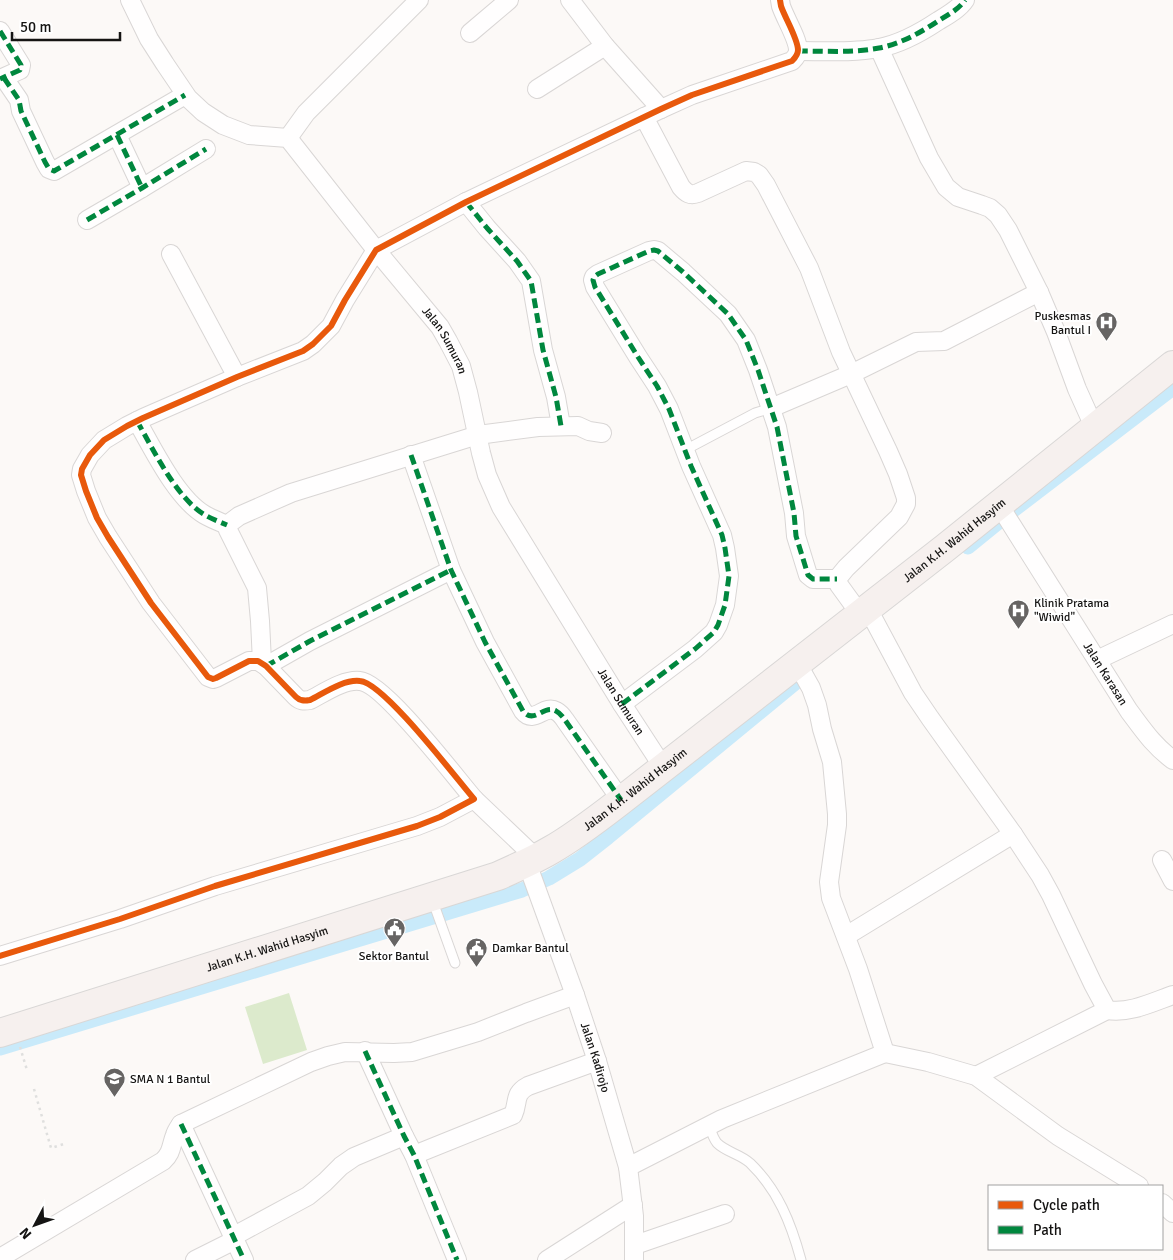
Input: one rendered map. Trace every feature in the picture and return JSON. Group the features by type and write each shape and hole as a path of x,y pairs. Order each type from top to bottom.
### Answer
{"main road":[{"name":"Jalan K.H. Wahid Hasyim","path":"10,1039 363,919 433,901 498,876 532,868 663,767 800,666 870,618 1002,511 1123,404 1173,365"}],"street":[{"path":"130,0 149,39 185,95 203,112 223,125 249,135 288,138 306,113 419,0"},
{"path":"570,0 605,46 661,109"},
{"path":"532,868 400,712 370,684 361,681 344,683 310,700 302,701 296,698 258,660 252,660 216,678 208,677 151,603 108,537 82,481 82,468 90,455 104,440 137,420 303,351 313,344 331,326 376,250 466,202 661,109 692,95 792,61 798,51 780,0"},
{"path":"798,51 879,48 901,42 951,13 963,4 965,0"},
{"path":"470,33 501,2"},
{"path":"0,31 21,65 20,70 2,78 19,100 21,111 45,162 54,171 185,95"},
{"path":"537,89 605,46"},
{"path":"879,48 929,158 946,187 958,198 990,208 998,215 1012,236 1039,292 1077,389 1095,429"},
{"path":"644,117 685,192 689,194 698,193 746,171 754,172 766,185 810,268 851,374 898,474 906,498 904,511 837,579"},
{"path":"117,134 142,188"},
{"name":"Jalan Sumuran","path":"288,138 376,250 440,327 455,352 468,392 487,475 501,508 663,767"},
{"path":"87,220 206,149"},
{"path":"466,202 517,261 531,281 543,350 556,397 561,426"},
{"path":"622,704 707,639 718,625 725,605 729,576 725,548 718,525 691,466 664,397 595,287 593,280 596,275 654,250 658,251 720,307 740,330 758,370 778,427 794,513 796,536 808,575 813,579 837,579"},
{"path":"171,254 237,377"},
{"path":"771,408 851,374 916,342 944,341 1039,292"},
{"path":"137,420 182,495 205,515 226,525 257,588 264,664"},
{"path":"226,525 239,516 291,493 478,435 561,426 578,426 589,431 602,433"},
{"path":"411,455 451,570 486,642 523,711 526,715 532,716 552,710 556,711 566,720 621,800"},
{"name":"Jalan Karasan","path":"1002,511 1129,711 1148,738 1173,760"},
{"path":"264,664 451,570"},
{"path":"837,579 839,585 870,618 930,718 1040,875 1107,1010"},
{"path":"1097,660 1173,624"},
{"path":"800,666 812,688 832,762 837,825 830,882 831,898 858,969 885,1054"},
{"path":"0,956 120,919 216,886 416,826 440,817 474,799"},
{"path":"846,936 1013,834"},
{"path":"1162,860 1173,881"},
{"name":"Jalan Kadirojo","path":"532,868 597,1061 628,1167 633,1205 635,1253"},
{"path":"5,1257 164,1161 172,1149 175,1134 181,1124 311,1062 345,1052 412,1052 478,1032 575,995"},
{"path":"976,1076 1107,1010 1132,1009 1173,995"},
{"path":"365,1051 414,1155 457,1260"},
{"path":"628,1167 722,1119 885,1054 928,1062 976,1076 1058,1136 1137,1185"},
{"path":"414,1155 513,1115 521,1090 597,1061"},
{"path":"181,1124 244,1260"},
{"path":"195,1260 316,1191 335,1171 354,1157 404,1136"},
{"path":"1163,1204 1173,1213"},
{"path":"547,1260 633,1205"},
{"path":"635,1253 726,1214"}],"lane":[{"path":"685,450 755,413 771,408"},
{"path":"433,901 455,963"},
{"path":"709,1125 716,1142 746,1159 756,1168 772,1190 786,1215 801,1260"}],"path":[{"path":"10,1039 27,1070"},
{"path":"34,1089 51,1148 64,1144"}],"green space":[{"path":"289,993 307,1050 263,1064 245,1007"}],"waterway":[{"path":"968,547 1173,388"},
{"path":"0,1048 522,890 549,878 580,859 608,837 806,674"}],"marked path":[{"path":"798,51 869,50 887,46 910,38 924,30 953,12 965,0"},
{"path":"0,31 21,65 20,70 0,79"},
{"path":"4,78 19,100 21,111 45,162 49,169 54,171 185,95"},
{"path":"117,135 142,188"},
{"path":"87,220 206,149"},
{"path":"466,202 517,261 531,281 543,350 556,397 561,426"},
{"path":"622,704 695,649 714,632 725,605 729,576 722,535 691,466 669,409 657,386 595,287 593,280 598,274 649,251 658,251 728,314 746,340 777,427 794,513 796,536 808,575 813,579 837,579"},
{"path":"137,421 166,472 185,498 205,515 227,525"},
{"path":"411,455 451,570 485,642 523,711 531,716 547,710 556,711 560,714 621,800"},
{"path":"266,666 310,641 451,570"},
{"path":"365,1051 414,1155 457,1260"},
{"path":"181,1124 244,1260"}],"cycle path":[{"path":"0,956 120,919 215,886 417,826 440,817 474,799 402,713 371,686 360,681 347,682 310,700 302,700 296,697 266,666 258,661 249,661 213,679 208,677 151,603 108,537 97,518 86,491 81,475 82,469 90,455 104,440 127,426 237,377 303,351 313,344 331,326 376,250 466,202 661,109 692,95 792,61 798,50 794,34 780,0"}],"place":[{"name":"Puskesmas Bantul I","path":"1107,342"},
{"name":"Klinik Pratama \"Wiwid\"","path":"1018,629"},
{"name":"Sektor Bantul","path":"394,948"},
{"name":"Damkar Bantul","path":"476,967"},
{"name":"SMA N 1 Bantul","path":"114,1098"}]}
